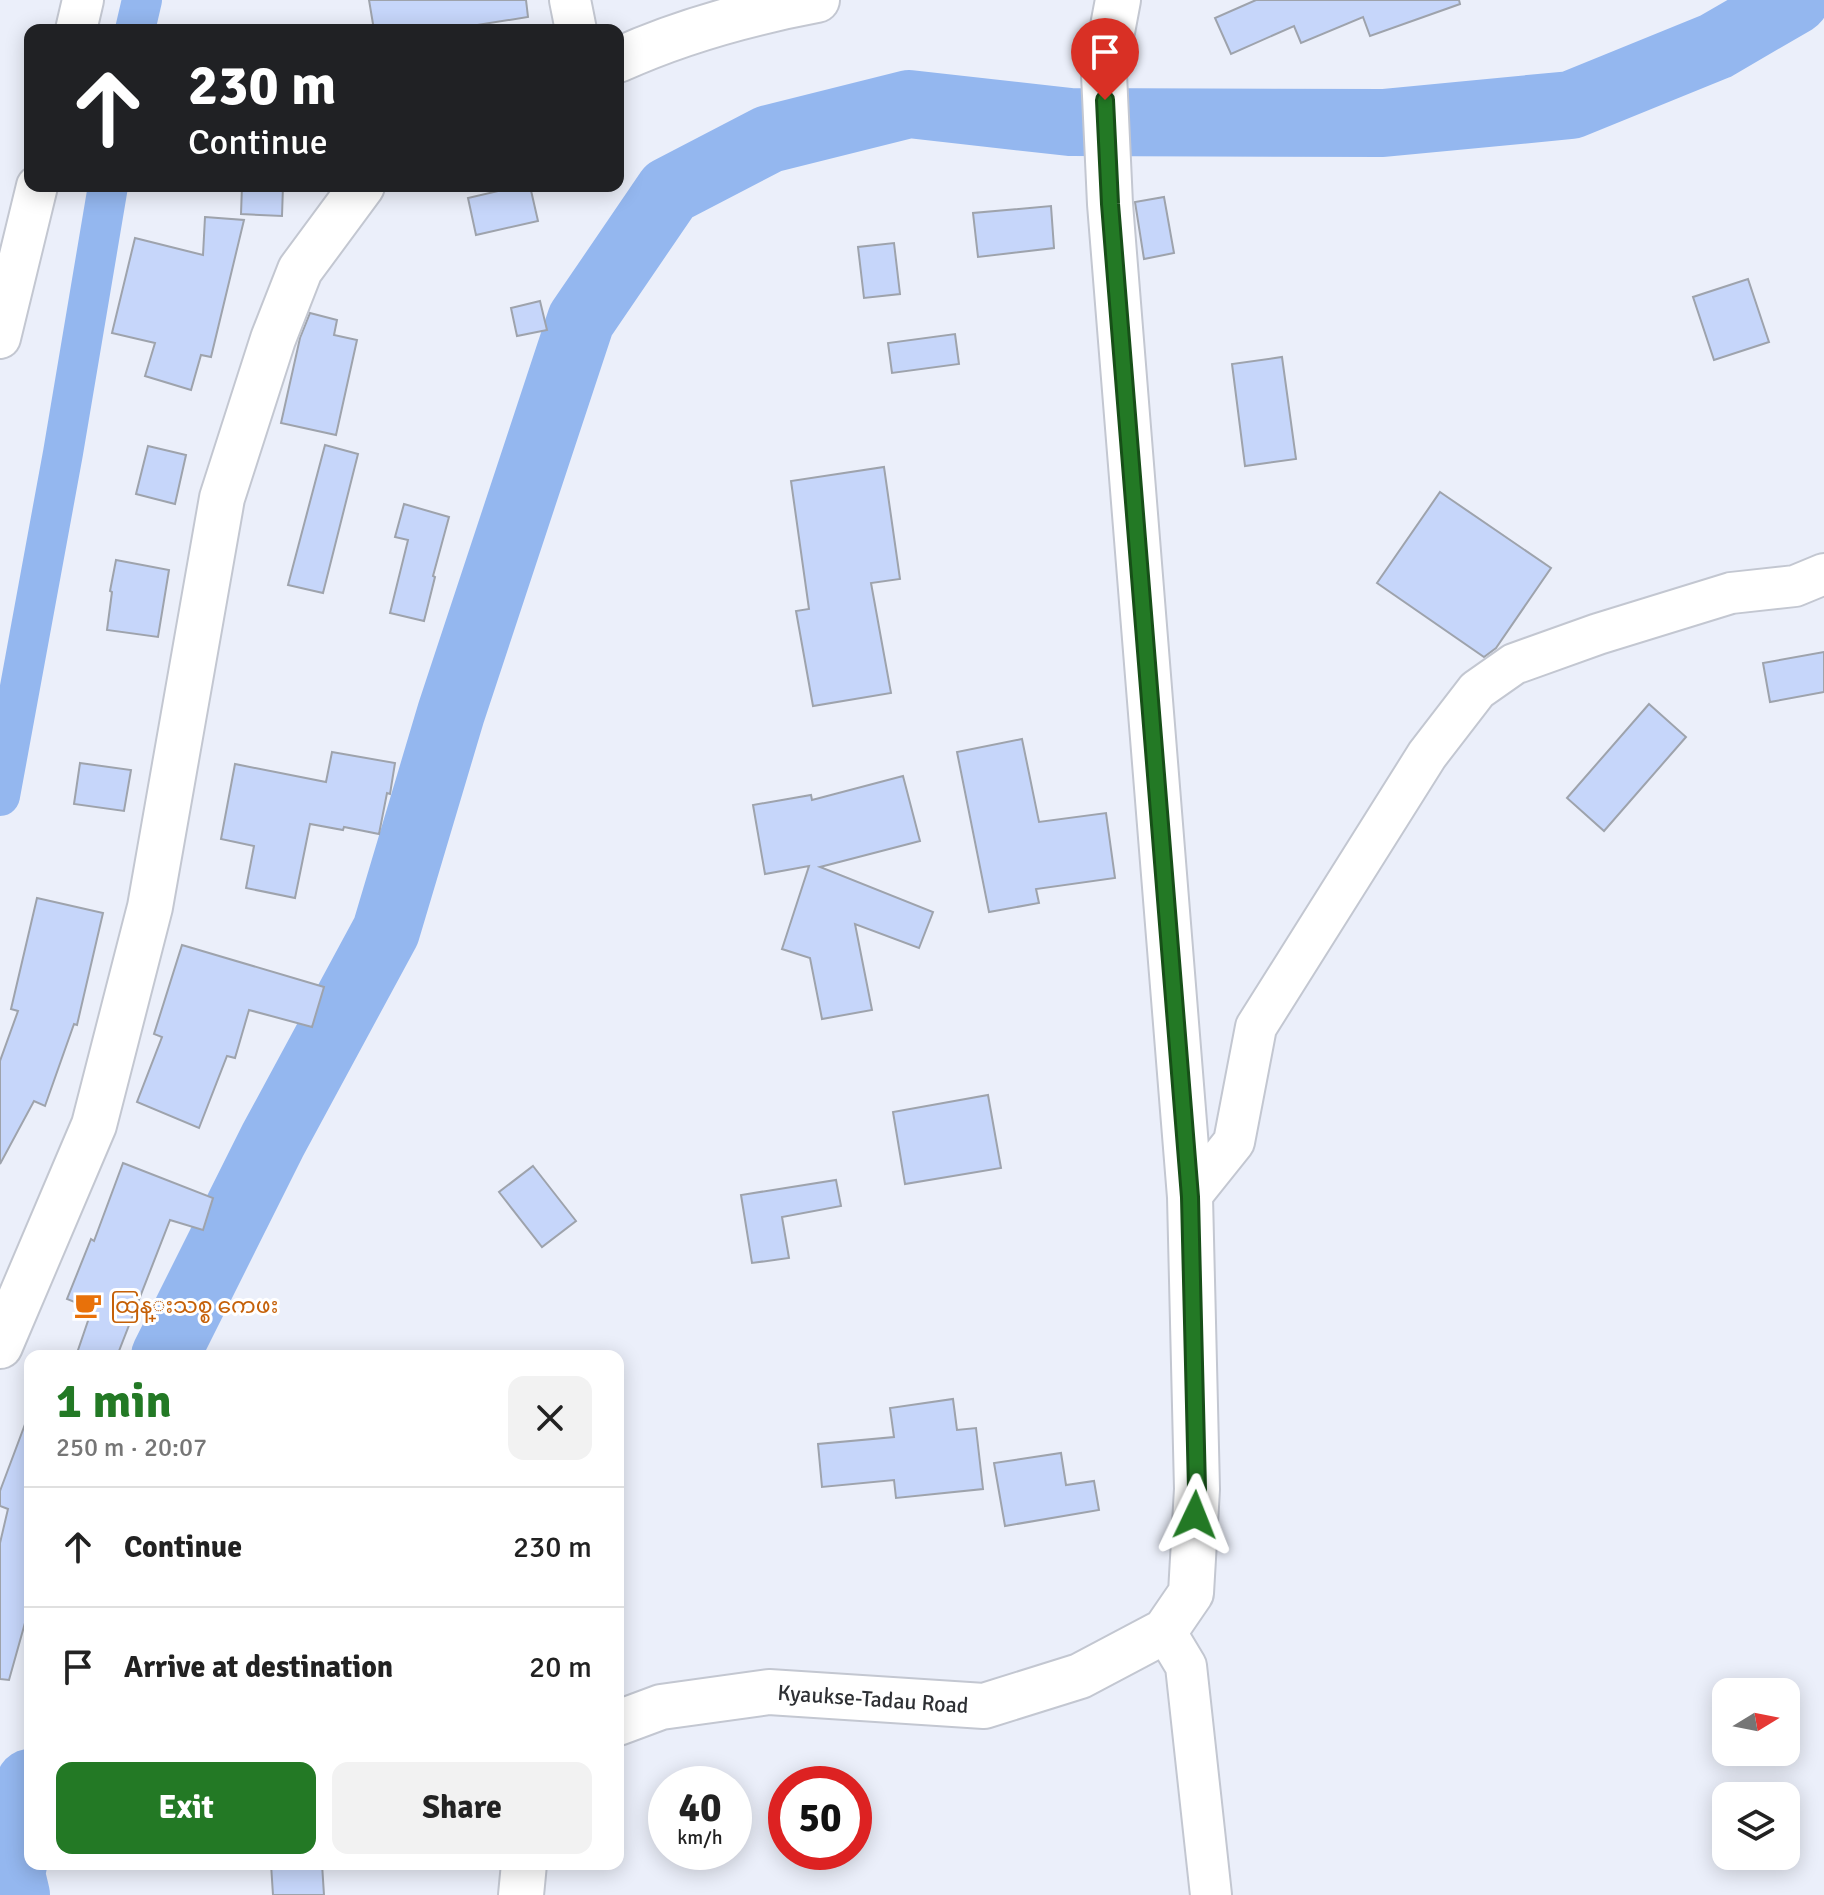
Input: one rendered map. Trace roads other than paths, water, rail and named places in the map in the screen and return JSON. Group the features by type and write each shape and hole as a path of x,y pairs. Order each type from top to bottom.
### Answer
{"main road":[{"path":"624,57 659,42 759,11 817,0"},
{"name":"Kyaukse-Tadau Road","path":"624,1721 661,1707 769,1692 984,1706 1080,1676 1165,1631 1191,1593 1197,1489 1190,1197 1110,204 1104,74 1118,0"},
{"path":"0,1346 94,1125 150,907 222,498 273,339 300,270 358,192"},
{"path":"521,1895 523,1870"}],"street":[{"path":"77,24 83,0"},
{"path":"570,0 575,24"},
{"path":"0,338 36,192"},
{"path":"1190,1197 1234,1142 1256,1027 1427,755 1477,690 1514,664 1598,634 1731,593 1795,586 1824,574"},
{"path":"1165,1631 1186,1666 1211,1895"}],"waterway":[{"path":"136,24 142,0"},
{"path":"168,1350 273,1140 386,931 451,713 581,320 669,191 769,139 909,104 1070,122 1383,123 1571,105 1716,46 1795,0"},
{"path":"0,796 107,192"},
{"path":"16,1895 11,1874 24,1812"}],"place":[{"name":"ထြန္းသစ္စ ကေဖး","path":"88,1305"}]}
